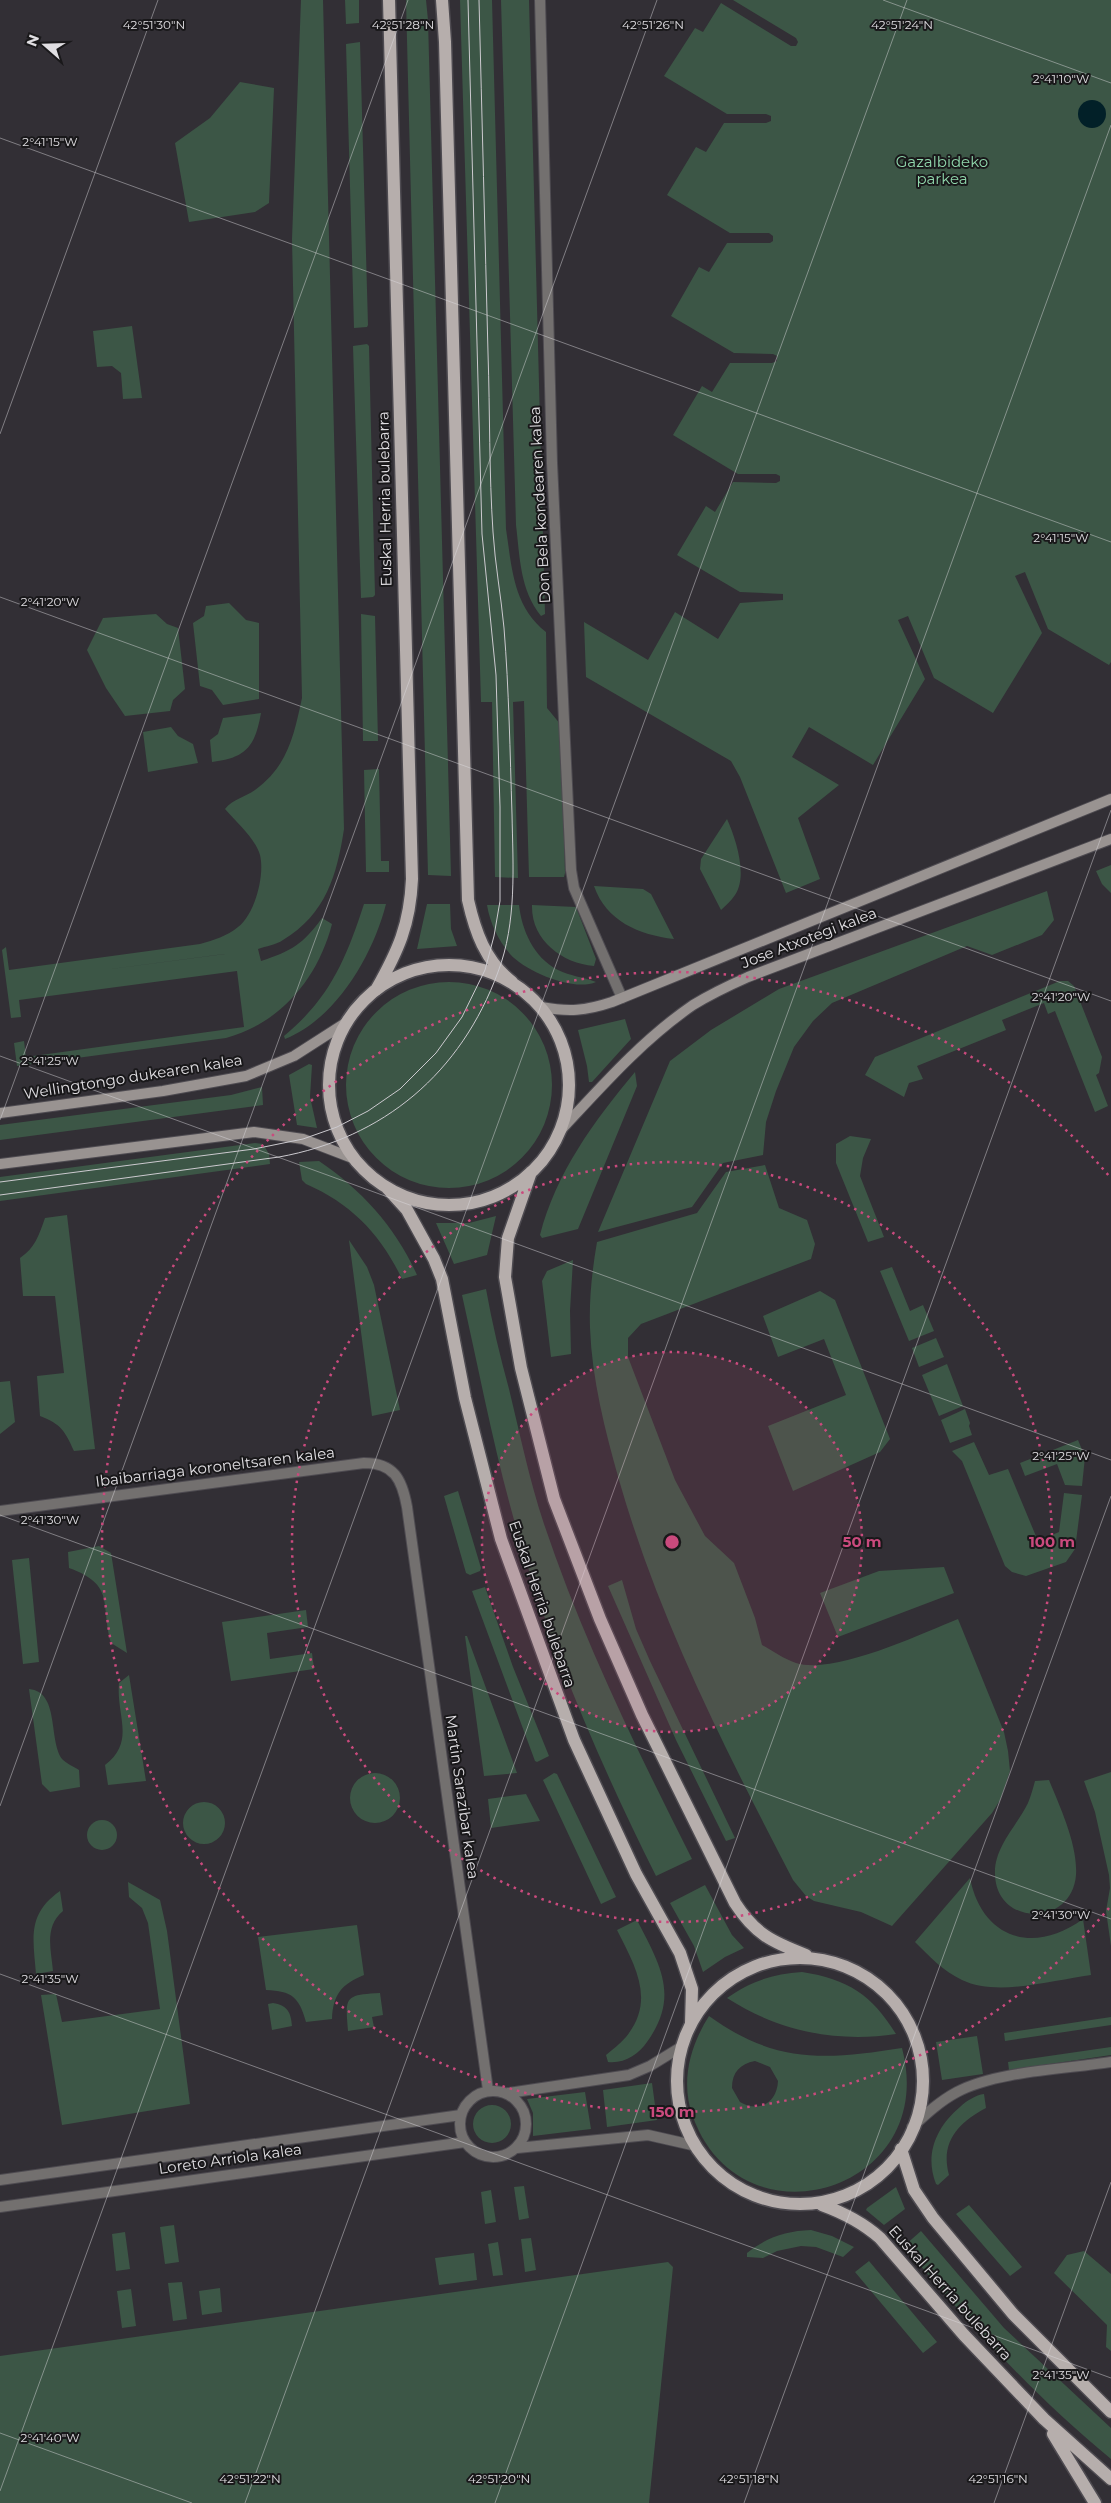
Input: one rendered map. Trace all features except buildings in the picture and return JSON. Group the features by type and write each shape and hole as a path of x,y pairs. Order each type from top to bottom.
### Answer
{"main road":[{"name":"Euskal Herria bulebarra","path":"376,990 396,956 404,935 409,918 412,880 407,747 389,0"},
{"path":"442,0 445,42 468,900 480,941 498,972 512,982 541,1008 557,1032 568,1067 566,1111 559,1132 547,1154 531,1172 494,1196 473,1203 451,1205 429,1203 407,1197 387,1188 370,1175 355,1159 337,1127 330,1091 333,1055 347,1022 360,1004 376,990 402,975 439,965 462,965 484,970 512,982"},
{"name":"Jose Atxotegi kalea","path":"541,1008 568,1012 590,1009 622,998 1111,799"},
{"name":"Jose Atxotegi kalea","path":"559,1132 640,1048 676,1018 722,989 748,977 1111,839"},
{"name":"Wellingtongo dukearen kalea","path":"0,1113 163,1091 246,1076 294,1056 347,1022"},
{"path":"0,1164 254,1132 304,1139 355,1159"},
{"path":"531,1172 508,1238 506,1277 521,1368 556,1507 600,1619 642,1715 735,1903 746,1920 762,1936 806,1955 842,1964 872,1979 887,1991 909,2022 923,2058 924,2084 920,2105 901,2149 867,2183 822,2205 800,2207 783,2205 745,2192 709,2166 692,2145 682,2122 677,2097 676,2072 681,2047 692,2023 707,2001 742,1974 759,1967 806,1955"},
{"name":"Euskal Herria bulebarra","path":"387,1188 407,1210 437,1266 445,1295 465,1398 501,1539 574,1740 636,1874 680,1953 692,1988 692,2023"},
{"path":"901,2149 914,2190 932,2218 1013,2314 1111,2412"},
{"name":"Euskal Herria bulebarra","path":"822,2205 857,2221 880,2238 964,2335 1044,2419 1111,2479"},
{"path":"1079,2378 1111,2400"},
{"path":"1044,2419 1095,2503"}],"street":[{"name":"Don Bela kondearen kalea","path":"540,0 552,463 571,870 574,888 622,998"},
{"name":"Ibaibarriaga koroneltsaren kalea","path":"0,1511 364,1463 378,1463 394,1474 401,1483 407,1507"},
{"name":"Martin Sarazibar kalea","path":"407,1507 488,2090"},
{"path":"681,2047 650,2066 629,2075 508,2093 488,2090 471,2099 461,2115 460,2129 465,2142 471,2149 489,2158 499,2157 517,2148 648,2135 692,2145"},
{"path":"912,2127 952,2094 988,2081 1111,2062"},
{"path":"508,2093 521,2104 527,2118 526,2134 517,2148"},
{"name":"Loreto Arriola kalea","path":"0,2180 461,2115"},
{"name":"Loreto Arriola kalea","path":"0,2207 465,2142"}],"green space":[{"path":"301,0 323,0 344,829 338,862 327,892 319,906 298,930 280,942 258,949 261,961 281,954 303,940 322,918 332,924 326,944 307,980 294,996 280,1010 246,1031 226,1038 17,1066 14,1043 24,1041 26,1057 244,1027 237,971 19,1000 21,1017 11,1018 2,950 6,947 9,970 200,944 234,930 244,921 254,904 260,883 260,855 250,836 225,809 235,800 255,790 275,771 288,749 302,698 292,239"},
{"path":"345,0 359,0 359,23 346,24"},
{"path":"406,0 426,0 428,20 451,876 428,875"},
{"path":"460,0 492,0 506,529 513,572 520,598 535,622 546,632 547,708 561,725 564,877 529,877 524,701 513,702 518,878 495,877 492,702 481,702"},
{"path":"501,0 529,0 545,614 541,616 534,606 525,584 516,525"},
{"name":"Gazalbideko parkea","path":"733,0 1111,0 1111,662 1109,665 1048,629 1025,572 1015,576 1042,633 993,713 934,678 908,616 898,620 925,679 873,765 809,727 792,757 839,785 798,818 820,879 786,893 740,777 731,761 586,677 584,622 648,660 675,612 718,639 740,603 783,600 783,594 740,592 677,555 706,506 715,512 733,482 776,483 780,481 780,476 776,474 738,474 673,435 702,386 712,392 730,363 772,363 777,361 777,356 773,354 734,353 671,316 699,267 709,272 727,243 770,243 773,241 773,236 769,233 730,233 667,195 696,147 706,152 724,123 766,123 771,121 771,116 766,114 727,114 664,76 695,28 703,32 721,3 791,46 796,46 798,42 796,38"},
{"path":"360,42 368,325 367,327 354,328 346,44"},
{"path":"240,82 274,88 269,203 255,212 189,222 175,143 210,118"},
{"path":"132,326 142,398 123,399 121,373 112,366 97,367 93,331"},
{"path":"367,344 369,346 375,595 373,597 361,598 353,346"},
{"path":"229,603 246,620 259,623 259,699 223,705 212,690 200,686 193,623 204,616 206,606"},
{"path":"156,614 167,624 178,628 185,689 173,700 170,711 125,716 106,688 87,650 103,618"},
{"path":"361,614 375,616 378,741 363,741"},
{"path":"261,713 256,734 247,749 233,757 212,762 210,740 218,734 223,718"},
{"path":"171,727 178,736 193,744 198,763 148,772 143,732"},
{"path":"379,769 381,861 389,861 389,872 366,872 364,770"},
{"path":"727,819 737,847 741,868 739,887 735,895 721,910 700,869 701,859"},
{"path":"1111,865 1111,893 1102,884 1096,871"},
{"path":"594,886 643,889 651,894 674,939 648,934 625,924 607,908 599,898"},
{"path":"1047,891 1054,920 1042,935 992,955 967,946 832,1003 813,1021 794,1047 766,1122 763,1155 723,1163 692,1207 598,1232 670,1061 711,1030 779,989"},
{"path":"364,904 386,904 372,944 362,964 336,1001 321,1016 304,1029 285,1039 284,1036 300,1022 325,992 343,960"},
{"path":"427,904 450,904 451,929 457,946 417,949"},
{"path":"487,905 519,905 526,933 535,950 542,958 558,970 596,982 575,984 563,982 538,973 517,960 510,954 498,937 492,925"},
{"path":"532,905 576,907 596,959 594,966 571,960 551,948 537,929 533,918"},
{"path":"1060,981 1068,981 1074,986 1102,1057 1099,1073 1096,1075 1108,1106 1095,1112 1055,1011 1048,1014 1044,1003 1002,1020 1006,1030 917,1066 923,1079 909,1083 904,1097 865,1075 875,1057"},
{"path":"449,982 469,984 488,990 497,994 522,1012 540,1037 544,1046 550,1065 552,1085 550,1105 544,1124 540,1133 522,1158 497,1176 488,1180 469,1186 449,1188 429,1186 410,1180 401,1176 376,1158 358,1133 354,1124 348,1105 346,1085 348,1065 354,1046 358,1037 376,1012 401,994 410,990 429,984"},
{"path":"625,1019 631,1039 592,1082 589,1082 578,1030"},
{"path":"309,1064 312,1065 310,1097 317,1128 297,1125 289,1075"},
{"path":"635,1072 637,1086 578,1229 542,1238 540,1235 547,1212 566,1169 605,1109"},
{"path":"262,1087 263,1105 0,1140 0,1125 231,1095"},
{"path":"850,1136 871,1139 863,1158 860,1176 884,1237 868,1242 836,1163 836,1144"},
{"path":"255,1143 263,1144 269,1154 270,1164 0,1201 0,1177"},
{"path":"319,1161 349,1184 376,1211 399,1241 417,1275 402,1279 385,1248 363,1222 337,1201 302,1180 299,1162"},
{"path":"765,1165 779,1208 807,1220 815,1244 811,1259 641,1324 628,1338 628,1357 675,1480 705,1536 734,1563 755,1618 762,1645 796,1663 813,1665 832,1663 900,1643 958,1619 1004,1732 1010,1771 1000,1800 992,1813 892,1926 861,1912 814,1901 806,1896 793,1880 719,1734 674,1634 635,1532 604,1424 596,1386 591,1347 590,1317 591,1285 597,1242 697,1213 726,1172"},
{"path":"67,1215 95,1449 74,1451 68,1438 58,1425 40,1416 37,1376 64,1373 55,1296 23,1296 20,1258 33,1245 45,1218"},
{"path":"496,1216 487,1255 454,1264 436,1223 469,1223"},
{"path":"349,1240 367,1267 374,1285 400,1410 372,1416"},
{"path":"573,1260 570,1311 571,1354 551,1357 542,1281 547,1271"},
{"path":"892,1267 910,1311 923,1305 934,1331 909,1341 880,1271"},
{"path":"486,1289 496,1339 529,1473 559,1567 612,1694 692,1859 656,1876 597,1751 562,1666 531,1578 518,1534 495,1445 462,1295"},
{"path":"820,1291 835,1300 890,1439 880,1452 793,1491 768,1426 846,1395 824,1339 778,1357 763,1316"},
{"path":"936,1338 944,1357 919,1367 912,1348"},
{"path":"947,1364 963,1406 939,1416 922,1375"},
{"path":"10,1381 15,1422 0,1434 0,1382"},
{"path":"965,1409 972,1435 950,1443 941,1420"},
{"path":"1078,1440 1085,1457 1082,1486 1065,1485 1057,1464 1025,1476 1020,1463"},
{"path":"974,1442 989,1475 1008,1469 1038,1541 1059,1532 1064,1493 1082,1495 1075,1549 1066,1562 1026,1576 1012,1572 1005,1566 962,1461 952,1451"},
{"path":"458,1491 481,1568 480,1571 470,1575 466,1573 444,1496"},
{"path":"99,1546 111,1553 127,1653 111,1643 104,1597 100,1589 94,1581 69,1568 68,1552"},
{"path":"29,1558 39,1662 23,1664 12,1560"},
{"path":"944,1567 954,1593 838,1637 820,1593 879,1571"},
{"path":"622,1580 636,1629 650,1661 735,1838 726,1841 676,1740 608,1586"},
{"path":"485,1587 513,1667 549,1756 537,1762 535,1761 472,1591"},
{"path":"306,1610 308,1627 267,1633 270,1659 312,1653 314,1669 231,1681 222,1622"},
{"path":"465,1636 467,1636 517,1773 484,1776"},
{"path":"129,1675 146,1781 108,1785 105,1765 120,1747 122,1737 119,1683"},
{"path":"29,1689 39,1692 45,1698 52,1718 58,1750 62,1759 79,1770 80,1787 50,1792 42,1784"},
{"path":"1111,1772 1111,1946 1106,1911 1110,1888 1109,1875 1095,1812 1084,1781"},
{"path":"375,1773 384,1775 395,1784 400,1798 398,1807 389,1818 375,1823 366,1821 355,1812 350,1798 352,1789 361,1778"},
{"path":"554,1773 557,1774 616,1897 601,1904 543,1780"},
{"path":"1049,1780 1071,1839 1076,1863 1076,1875 1071,1892 1062,1904 1049,1912 1034,1914 1020,1911 1008,1904 999,1891 995,1874 996,1864 1002,1846 1028,1803 1035,1781"},
{"path":"526,1794 540,1821 491,1828 488,1799"},
{"path":"204,1802 219,1808 225,1823 219,1838 204,1844 189,1838 183,1823 189,1808"},
{"path":"102,1820 113,1824 117,1835 113,1846 102,1850 91,1846 87,1835 91,1824"},
{"path":"970,1878 976,1899 986,1915 998,1927 1013,1935 1029,1938 1046,1936 1065,1930 1083,1919 1091,1975 1025,1986 992,1987 976,1985 962,1980 942,1968 915,1942"},
{"path":"128,1882 160,1900 167,1931 190,2104 62,2125 41,1995 56,1994 62,2022 160,2009 148,1923 142,1908 129,1897"},
{"path":"705,1885 732,1935 744,1948 725,1957 703,1972 694,1946 670,1903"},
{"path":"60,1891 63,1911 53,1924 50,1939 53,1971 36,1974 34,1928 42,1909"},
{"path":"637,1920 659,1966 663,1981 663,2010 657,2025 640,2050 625,2060 608,2062 606,2055 626,2037 635,2023 640,2010 640,1983 636,1970 617,1930"},
{"path":"357,1925 364,1975 344,1986 340,1991 334,2003 332,2019 306,2022 297,2001 293,1997 282,1992 266,1990 258,1937"},
{"path":"802,1972 833,1979 857,1991 878,2009 896,2034 851,2037 808,2032 766,2019 727,1998 763,1979"},
{"path":"380,1993 383,2015 372,2017 374,2027 348,2031 347,2011 350,2000 360,1995"},
{"path":"273,2003 285,2007 291,2017 292,2026 272,2030 268,2004"},
{"path":"709,2016 733,2032 756,2043 802,2054 825,2056 849,2055 902,2048 906,2098 892,2138 865,2168 830,2186 790,2192 751,2183 717,2158 693,2117 687,2091 687,2078 692,2052","holes":["755,2061 770,2067 778,2081 777,2089 771,2100 760,2106 747,2105 740,2102 732,2088 735,2073 745,2064"]},
{"path":"1111,2017 1111,2025 1005,2041 1004,2033"},
{"path":"977,2036 983,2074 942,2080 936,2042"},
{"path":"1111,2047 1111,2055 1009,2070 1008,2062"},
{"path":"652,2083 657,2120 607,2127 603,2090"},
{"path":"585,2092 591,2129 533,2136 533,2113 527,2099"},
{"path":"984,2094 986,2108 967,2120 954,2135 949,2143 947,2153 949,2175 938,2185 936,2184 931,2162 932,2151 939,2132 962,2105 974,2097"},
{"path":"492,2105 499,2106 505,2111 510,2117 510,2131 505,2137 499,2142 492,2143 485,2142 479,2137 474,2131 473,2124 474,2117 479,2111 485,2106"},
{"path":"524,2186 529,2218 519,2220 514,2187"},
{"path":"896,2187 905,2209 884,2225 866,2210"},
{"path":"491,2190 496,2222 485,2224 481,2192"},
{"path":"969,2205 1022,2267 1010,2276 956,2214"},
{"path":"174,2225 179,2262 165,2264 160,2227"},
{"path":"811,2230 832,2236 854,2247 843,2257 816,2247 801,2246 777,2251 763,2258 747,2257 747,2253 754,2247 769,2239 785,2233"},
{"path":"921,2231 1004,2328 1111,2428 1111,2459 1028,2384 977,2330 904,2246"},
{"path":"125,2232 130,2269 116,2271 112,2234"},
{"path":"531,2238 536,2270 525,2272 521,2239"},
{"path":"498,2242 503,2275 493,2276 488,2244"},
{"path":"1084,2251 1111,2274 1111,2351 1106,2347 1107,2325 1054,2273 1067,2255"},
{"path":"474,2253 477,2280 439,2285 435,2258"},
{"path":"869,2261 937,2342 923,2353 855,2272"},
{"path":"668,2262 673,2267 649,2503 0,2503 0,2356"},
{"path":"182,2282 187,2319 173,2321 168,2283"},
{"path":"220,2288 222,2312 202,2315 199,2291"},
{"path":"131,2289 136,2326 122,2328 117,2291"}],"water":[{"path":"1092,100 1102,104 1106,114 1102,124 1092,128 1082,124 1078,114 1082,104"}],"tram line":[{"path":"0,1182 254,1149 303,1139 337,1127 368,1111 400,1089 436,1053 462,1017 485,970 494,936 500,901 500,807 496,675 482,534 468,0"},
{"path":"0,1195 279,1157 317,1148 352,1134 385,1117 414,1095 440,1070 463,1041 482,1008 498,972 504,953 511,914 513,854 506,651 494,544 491,487 479,0"}]}
